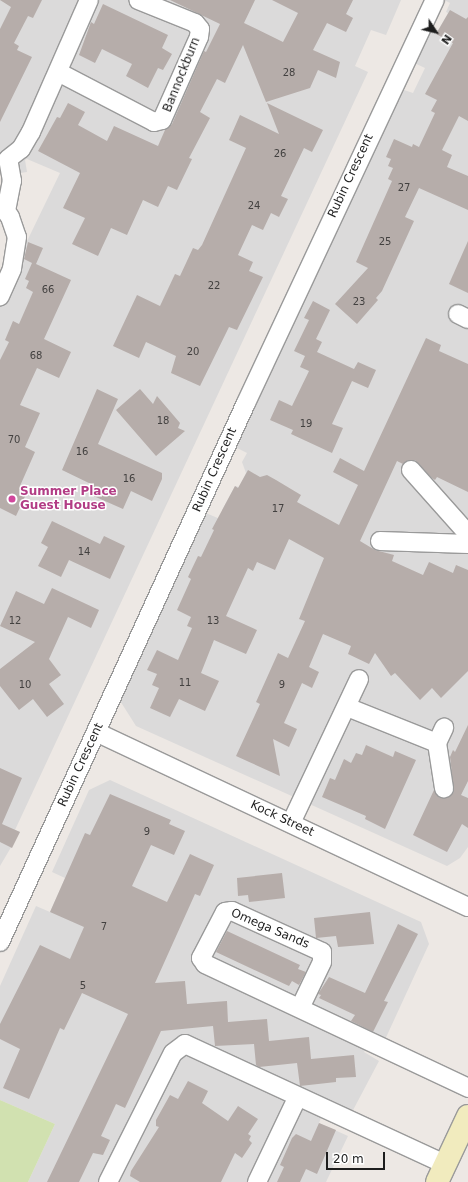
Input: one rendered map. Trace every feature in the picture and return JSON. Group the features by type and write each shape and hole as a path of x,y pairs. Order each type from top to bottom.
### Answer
{"main road":[{"path":"441,1173 468,1116"}],"street":[{"path":"0,296 12,269 17,251 14,226 3,207 12,182 8,159 18,152 28,136 89,0"},
{"name":"Bannockburn","path":"58,72 154,122 162,120 199,37 200,28 195,23 138,0"},
{"name":"Rubin Crescent","path":"0,942 246,403 435,0"},
{"path":"411,470 468,534"},
{"path":"380,541 468,544"},
{"path":"291,824 359,679"},
{"path":"347,707 440,736 444,788"},
{"name":"Kock Street","path":"96,732 468,907"},
{"name":"Omega Sands","path":"300,1008 322,962 322,952 232,911 225,912 202,961 210,967 468,1088"},
{"path":"108,1182 173,1053 181,1045 190,1045 297,1098 441,1173"},
{"path":"257,1182 297,1098"}],"shaded area":[{"path":"0,0 401,0 386,35 371,30 355,66 368,72 15,830 20,832 0,866 0,297 60,173 27,159 25,160 27,172 14,174 0,161"},
{"path":"444,0 468,0 468,847 460,858 447,866 136,726 117,696 201,511 220,519 224,512 222,510 235,486 239,487 246,473 242,462 247,453 233,446 394,93 404,90 413,93 425,68 410,61 425,28 437,32 448,13 446,12 450,3"},
{"path":"110,780 421,922 429,944 383,1044 370,1039 364,1052 379,1061 351,1114 327,1103 319,1123 348,1136 326,1182 28,1182 55,1124 0,1100 0,986 36,906 50,912 65,878 52,872 89,790"}],"green space":[{"path":"0,1100 55,1124 28,1182 0,1182"}],"building":[{"path":"0,0 42,0 33,18 28,16 14,43 19,46 17,50 32,57 0,122 0,29 11,7"},
{"path":"170,0 255,0 244,23 283,42 298,13 272,0 353,0 346,14 353,18 346,32 327,23 313,50 340,62 336,78 318,70 310,88 266,102 243,45 225,83 217,79 200,112 210,118 189,158 192,159 177,190 168,186 158,207 143,200 127,235 111,228 98,256 72,244 85,218 63,208 80,173 38,151 57,117 60,118 68,103 85,112 78,125 107,141 114,126 158,146 165,130 172,124 204,51 206,52 220,24"},
{"path":"103,4 168,35 162,48 172,54 163,70 158,68 148,88 126,76 132,64 102,49 95,63 79,55 91,22 94,24"},
{"path":"450,10 466,19 468,17 468,121 459,116 442,150 452,155 447,167 468,176 468,210 419,188 405,217 414,221 382,291 376,298 378,300 357,324 335,304 368,268 356,262 392,181 388,179 393,168 388,166 391,159 386,157 394,139 412,147 413,144 419,147 435,113 431,111 437,100 425,94 453,43 436,34"},
{"path":"267,103 323,130 312,152 304,148 281,196 288,199 279,217 271,213 263,230 252,225 238,255 253,262 249,271 263,277 237,330 229,327 200,386 171,373 176,356 146,342 139,358 113,346 137,295 160,306 175,274 180,276 193,248 198,250 202,245 246,148 229,140 240,115 279,134"},
{"path":"468,241 468,293 449,284"},
{"path":"28,242 43,248 36,264 71,280 44,339 71,352 59,378 37,368 20,405 40,413 25,447 35,452 20,486 28,490 16,516 0,508 0,360 9,342 5,340 13,321 19,324 33,292 26,288 29,281 25,279 32,263 24,259"},
{"path":"313,301 330,310 316,339 322,342 317,352 354,369 358,362 376,370 368,388 352,381 332,424 343,428 332,453 291,434 293,430 270,420 279,400 292,406 309,371 300,367 305,356 294,351 309,320 304,318"},
{"path":"426,338 441,345 439,351 468,364 468,492 437,477 435,480 415,460 408,460 403,464 397,461 360,541 375,550 394,555 392,561 423,575 429,562 453,573 456,565 468,570 468,671 441,698 432,688 420,700 395,673 391,676 375,653 369,664 348,654 351,646 323,634 309,667 319,672 312,688 302,683 284,723 297,729 289,747 273,739 280,776 236,756 260,704 256,702 278,653 288,658 305,621 299,619 324,558 289,539 275,570 257,562 253,571 248,568 226,616 257,630 246,654 214,640 201,673 219,681 205,711 179,699 170,717 150,708 159,688 152,685 157,674 147,670 157,650 178,660 192,628 187,626 191,617 177,610 191,579 188,577 198,556 201,557 214,530 212,529 235,486 238,488 248,470 260,477 267,475 301,495 297,502 339,525 358,485 333,472 340,458 364,471"},
{"path":"97,389 118,399 98,444 162,473 162,479 152,501 131,491 123,509 89,494 93,485 62,470"},
{"path":"140,389 153,404 157,396 180,423 178,428 185,431 156,456 116,410"},
{"path":"52,521 100,544 104,536 125,546 110,579 69,560 61,577 38,566 48,547 41,543"},
{"path":"52,588 99,610 91,628 68,617 49,659 61,675 49,684 64,704 47,717 33,699 19,710 0,686 0,669 35,642 0,626 16,591 44,604"},
{"path":"468,725 468,781 461,795 468,798 468,828 462,824 447,852 413,835 434,790 440,798 445,798 454,792 450,757 453,750 455,752"},
{"path":"366,745 393,757 395,751 416,760 385,829 365,819 366,816 322,797 330,778 335,780 344,759 351,763 356,753 362,755"},
{"path":"0,768 22,778 2,824 20,832 12,848 0,842"},
{"path":"110,794 171,820 169,824 185,831 174,855 151,845 132,886 167,902 190,854 214,865 200,896 195,894 155,983 185,981 187,1004 227,1001 228,1022 267,1019 269,1041 309,1037 311,1059 354,1055 356,1077 336,1078 336,1082 300,1086 297,1063 259,1067 256,1065 254,1044 215,1046 213,1026 161,1031 125,1108 116,1104 101,1136 110,1140 103,1155 93,1153 79,1182 47,1182 128,1014 82,993 64,1030 60,1028 29,1099 3,1088 20,1049 0,1039 0,1024 40,945 70,959 84,927 50,912 85,833 90,835"},
{"path":"282,873 285,898 249,902 248,895 238,896 237,878"},
{"path":"370,912 374,944 338,947 336,936 316,938 314,918"},
{"path":"398,924 418,934 384,1001 388,1002 373,1032 351,1021 355,1015 319,998 321,995 318,994 329,977 365,993"},
{"path":"227,931 300,965 298,969 306,972 299,985 292,981 289,986 216,952"},
{"path":"188,1081 208,1091 202,1103 228,1121 238,1106 258,1119 248,1134 251,1136 249,1140 252,1143 242,1158 235,1153 221,1182 140,1182 130,1176 131,1171 159,1127 156,1126 156,1120 170,1095 178,1099"},
{"path":"319,1123 336,1130 317,1174 306,1169 300,1182 277,1182 284,1167 280,1165 292,1138 296,1134 311,1141"}],"place":[{"name":"Summer Place Guest House","path":"12,499"}]}
